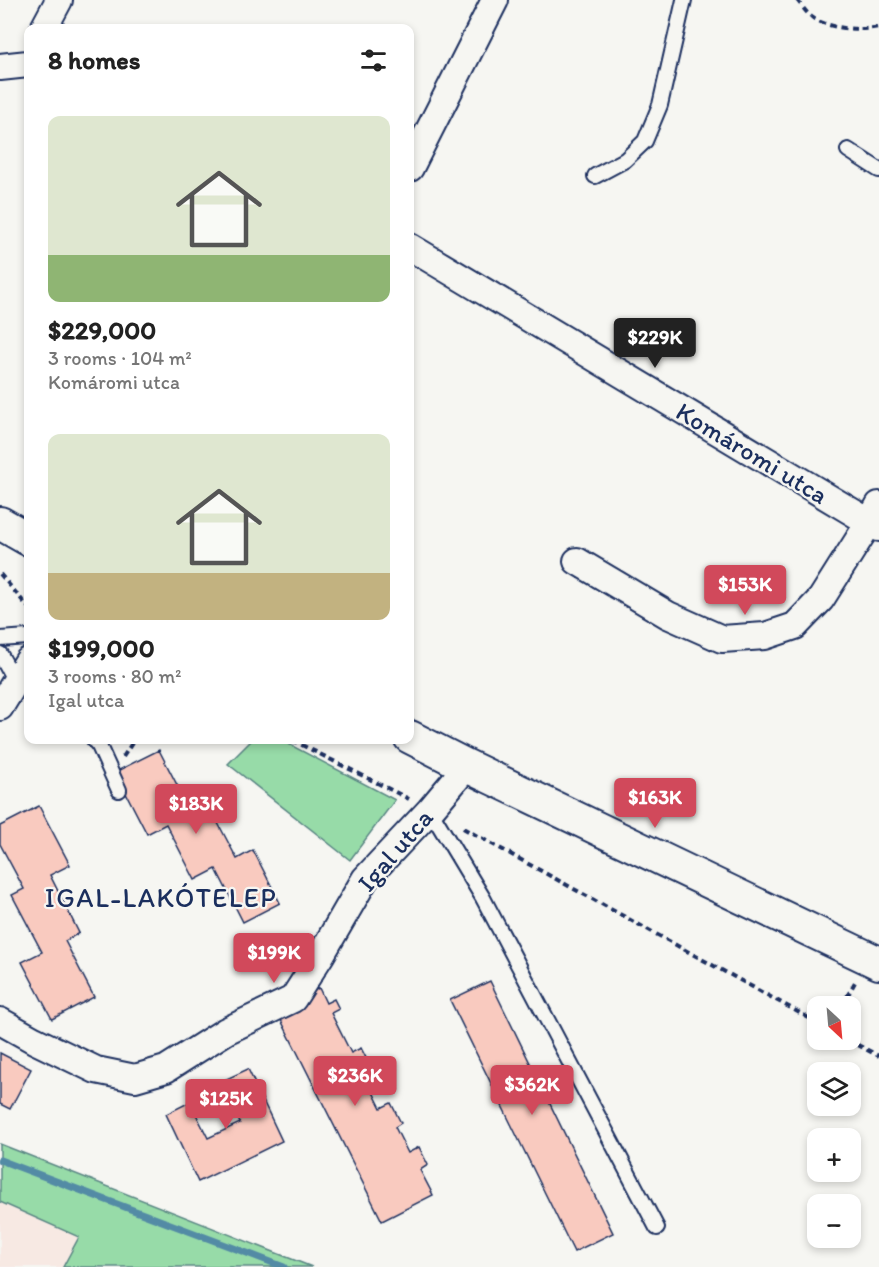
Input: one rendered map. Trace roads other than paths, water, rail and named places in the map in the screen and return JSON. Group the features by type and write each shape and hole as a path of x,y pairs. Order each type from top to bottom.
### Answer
{"street":[{"path":"46,24 59,0"},
{"path":"414,160 495,0"},
{"path":"0,67 24,64"},
{"name":"Komáromi utca","path":"414,249 876,519"},
{"path":"577,561 668,615 722,639 765,636 795,626 821,599 876,519"},
{"path":"0,523 24,537"},
{"path":"0,707 22,672"},
{"path":"414,739 879,963"},
{"name":"Igal utca","path":"0,1021 96,1070 135,1078 166,1069 226,1031 292,999 321,955 365,879 430,810 467,766"}],"lane":[{"path":"595,176 625,160 645,141 660,105 684,0"},
{"path":"848,150 879,170"},
{"path":"0,639 24,637"},
{"path":"0,654 22,672"},
{"path":"97,744 119,790"},
{"path":"430,810 483,898 657,1228"}],"waterway":[{"path":"0,1160 284,1267"}],"district":[{"name":"IGAL-LAKÓTELEP","path":"161,897"}]}
